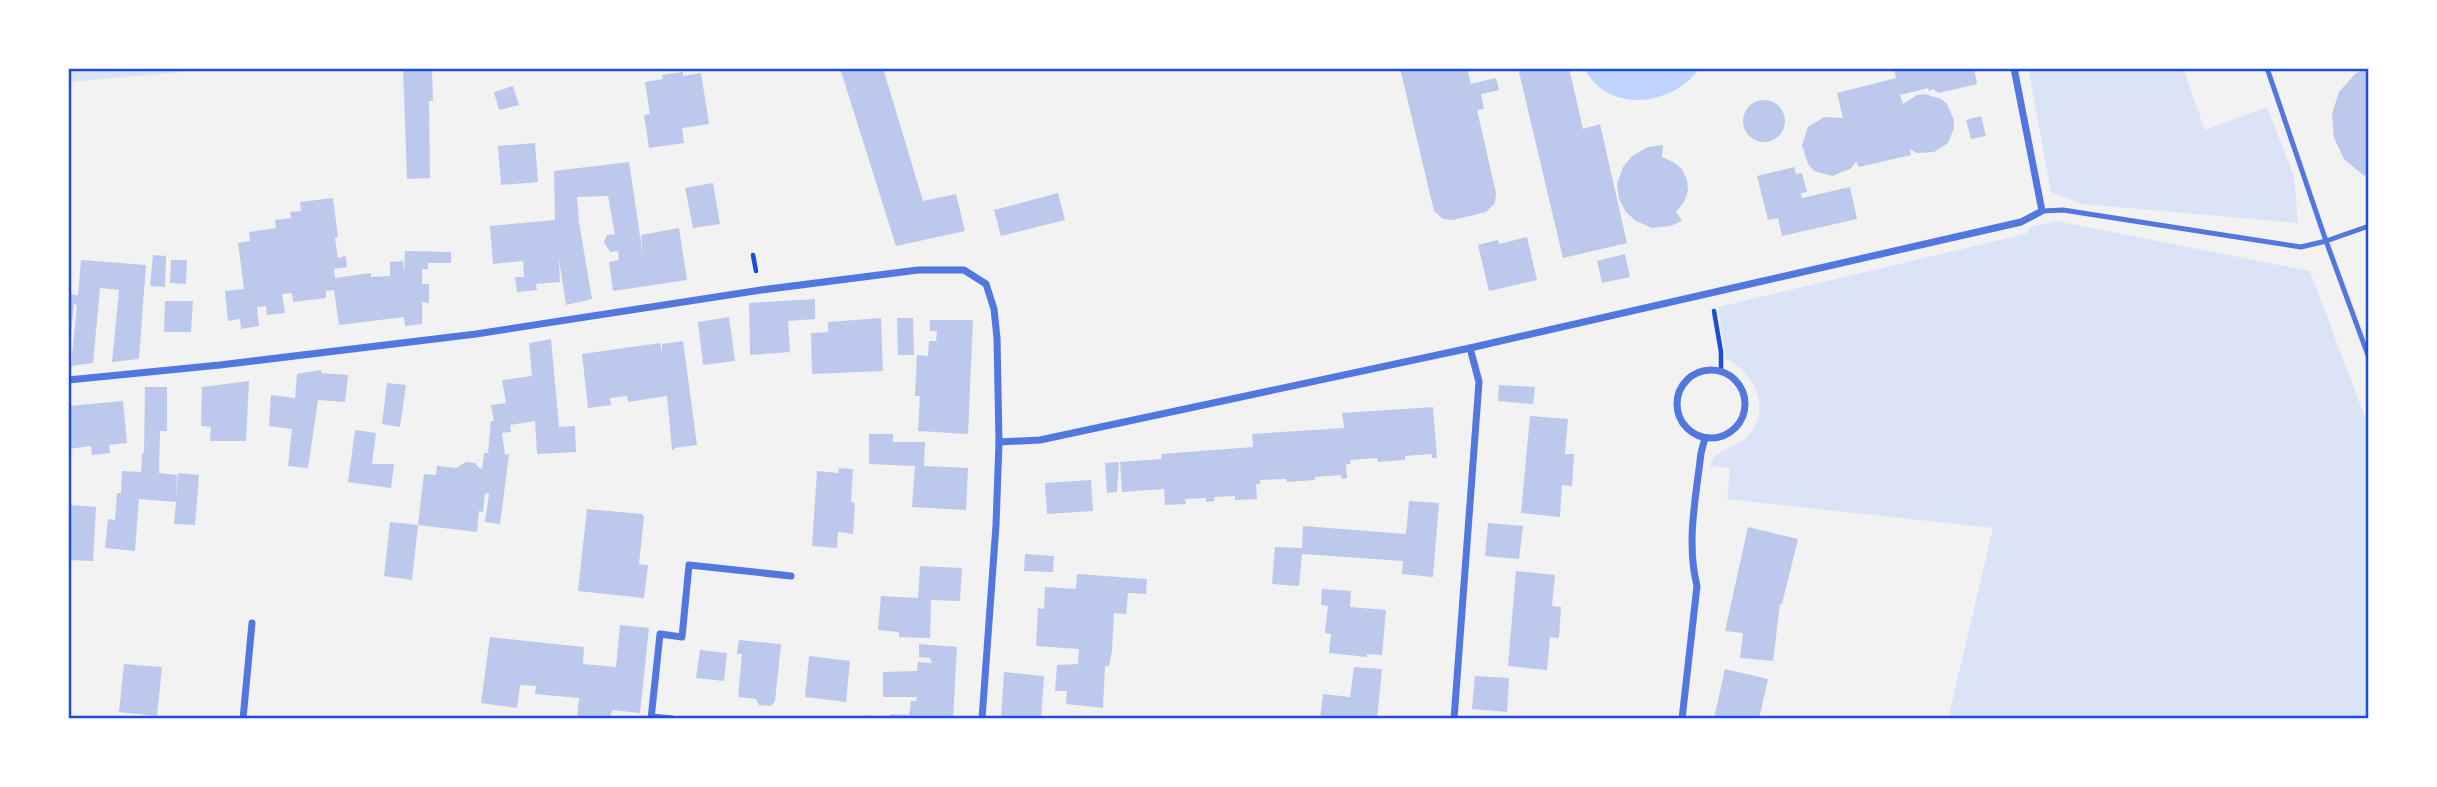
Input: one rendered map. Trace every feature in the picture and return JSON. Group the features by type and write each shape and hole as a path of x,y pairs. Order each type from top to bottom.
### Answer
{"street":[{"path":"999,442 1040,440 1470,348 2021,222 2042,211 2014,68"},
{"path":"68,380 220,365 476,334 761,290 918,270 964,270 986,284 994,309 997,338 999,442 996,525 982,719"},
{"path":"1454,719 1479,382 1470,348"},
{"path":"1707,370 1721,372 1737,383 1745,402 1744,412 1734,429 1725,435 1705,438 1686,428 1677,408 1678,395 1685,383 1695,374 1707,370"},
{"path":"1682,719 1697,586 1691,546 1700,453 1705,438"},
{"path":"672,719 652,718 660,634 682,637 689,565 791,576"},
{"path":"243,719 252,623"}],"lane":[{"path":"2267,68 2369,358"},
{"path":"2042,211 2063,210 2301,247 2326,242 2369,226"}],"path":[{"path":"1711,295 1718,329 1721,372"}],"shaded area":[{"path":"68,68 232,68 68,82"},
{"path":"2028,68 2183,68 2205,130 2267,107 2294,176 2298,223 2082,204 2051,192"},
{"path":"2056,221 2310,271 2369,428 2369,719 1948,719 1993,528 1727,499 1730,468 1710,466 1715,456 1747,437 1759,415 1759,404 1757,393 1745,373 1726,359 1718,307 2025,234 2031,227"}],"water":[{"path":"1584,68 1700,68 1674,91 1641,100 1624,99 1608,93 1595,83"}],"building":[{"path":"403,68 432,68 433,101 429,101 430,178 407,179"},
{"path":"840,68 883,68 923,201 956,194 965,231 896,246"},
{"path":"1400,68 1467,68 1471,84 1496,78 1499,90 1481,94 1484,109 1477,110 1496,193 1495,203 1486,212 1453,220 1443,219 1434,211"},
{"path":"1518,68 1569,68 1583,129 1600,124 1627,243 1563,258"},
{"path":"1894,68 1974,68 1977,84 1939,93 1933,89 1929,91 1928,88 1900,95 1903,104 1917,95 1925,94 1947,104 1954,120 1948,143 1934,152 1917,153 1910,149 1911,155 1859,167 1856,162 1850,169 1832,176 1814,171 1808,164 1802,145 1808,127 1824,117 1843,118 1837,93 1896,78"},
{"path":"2369,68 2369,177 2344,159 2334,138 2332,114 2339,92 2355,74"},
{"path":"683,72 683,76 701,73 709,124 682,128 684,143 649,148 644,115 650,114 645,82 663,79 662,75"},
{"path":"513,86 519,105 499,110 494,92"},
{"path":"1764,100 1779,106 1785,121 1779,136 1764,142 1749,136 1743,121 1749,106"},
{"path":"1981,116 1986,136 1971,139 1966,120"},
{"path":"535,143 538,182 501,185 498,146"},
{"path":"1663,145 1662,157 1682,169 1688,191 1676,212 1682,221 1670,226 1652,228 1636,221 1626,212 1619,199 1617,184 1623,167 1632,156 1648,147"},
{"path":"629,162 643,256 641,235 679,228 687,280 613,291 609,262 619,260 618,251 610,252 604,242 607,235 615,234 608,196 577,197 592,299 566,305 559,259 560,282 536,284 537,290 517,292 515,277 524,277 523,261 493,264 490,226 555,220 554,171"},
{"path":"1794,167 1796,174 1802,173 1807,192 1801,193 1802,198 1850,187 1857,219 1782,236 1778,218 1768,220 1757,176"},
{"path":"713,183 720,224 693,228 685,188"},
{"path":"1058,193 1065,220 1001,236 994,210"},
{"path":"333,198 338,258 346,256 347,267 334,269 335,278 371,273 371,277 390,276 390,262 403,261 404,273 405,251 451,252 451,263 428,263 428,269 422,269 422,284 429,284 429,303 422,302 422,324 405,326 404,317 339,325 334,290 326,291 326,298 293,302 292,293 282,294 285,313 267,315 266,306 257,307 259,326 241,329 240,319 228,321 225,291 244,289 238,243 250,241 249,232 276,228 275,220 291,218 290,212 301,211 300,202"},
{"path":"1527,237 1537,280 1489,291 1478,245 1498,240 1499,244"},
{"path":"1625,254 1630,277 1602,283 1597,261"},
{"path":"153,255 166,256 165,287 150,286"},
{"path":"81,260 146,265 139,359 112,362 119,290 100,288 93,363 71,366 77,305 74,304 68,341 68,294 78,295"},
{"path":"171,260 187,260 186,284 170,283"},
{"path":"815,299 815,319 788,321 790,352 750,355 749,303"},
{"path":"165,301 193,301 191,332 164,332"},
{"path":"729,317 735,361 703,365 698,322"},
{"path":"881,318 883,371 812,374 811,333 828,332 828,322"},
{"path":"897,318 913,318 914,355 898,355"},
{"path":"930,320 973,320 968,434 918,431 920,396 915,396 917,355 928,356 929,341 936,341 937,331 930,331"},
{"path":"551,339 559,427 575,426 576,452 537,454 535,421 510,425 511,432 502,433 505,455 509,454 500,524 485,522 489,494 485,493 483,512 479,511 477,532 418,525 424,474 436,475 437,466 456,468 466,462 475,463 482,469 484,453 488,453 491,421 494,421 491,405 506,403 502,380 532,376 529,343"},
{"path":"683,341 697,445 672,450 667,396 628,402 627,396 610,398 611,405 588,408 582,354 660,343 662,353 662,344"},
{"path":"321,370 321,373 348,375 345,402 318,400 308,468 288,466 292,429 269,426 271,395 295,398 297,374"},
{"path":"249,381 246,441 210,441 211,427 201,426 202,387"},
{"path":"387,383 406,385 400,427 382,424"},
{"path":"1499,385 1535,387 1533,404 1498,401"},
{"path":"145,387 167,387 167,431 160,431 159,473 177,475 176,499 178,473 199,475 195,525 174,524 176,502 139,499 135,551 105,548 108,519 115,520 117,493 121,493 122,471 141,472 144,453"},
{"path":"123,401 127,443 109,445 110,453 92,455 91,446 68,449 68,406"},
{"path":"1433,407 1437,458 1432,458 1432,454 1378,462 1377,458 1350,460 1351,464 1346,464 1347,478 1342,479 1341,475 1287,482 1286,479 1260,480 1260,484 1256,484 1257,499 1214,497 1215,501 1206,502 1206,498 1185,499 1186,504 1165,505 1164,489 1122,492 1120,462 1162,459 1161,454 1253,447 1252,434 1344,428 1342,413"},
{"path":"1530,416 1568,419 1565,454 1574,454 1572,486 1562,485 1560,517 1521,513"},
{"path":"355,430 376,433 372,464 394,464 391,488 348,482"},
{"path":"869,434 893,434 893,442 925,442 924,466 968,468 966,510 912,507 915,466 869,464"},
{"path":"1119,462 1117,492 1107,493 1105,463"},
{"path":"839,468 853,469 853,534 838,532 837,548 812,546 817,471 838,473"},
{"path":"1091,480 1093,511 1047,514 1045,483"},
{"path":"1409,501 1439,503 1433,577 1402,574 1403,561 1302,554 1299,586 1272,584 1275,547 1302,548 1303,526 1406,534"},
{"path":"70,505 96,507 93,561 68,560"},
{"path":"587,509 642,514 644,517 639,564 648,565 644,598 578,591"},
{"path":"390,522 418,525 412,580 384,576"},
{"path":"1488,523 1523,526 1519,559 1485,556"},
{"path":"1748,527 1798,539 1780,604 1773,661 1740,658 1743,633 1725,631"},
{"path":"1025,554 1054,556 1053,572 1024,571"},
{"path":"920,566 962,568 960,601 931,600 930,638 899,637 899,632 878,630 881,596 918,598"},
{"path":"1516,571 1555,575 1552,606 1561,607 1559,638 1550,637 1547,670 1508,666"},
{"path":"1077,574 1147,579 1146,594 1128,593 1126,614 1114,613 1112,651 1109,666 1105,666 1103,708 1066,704 1067,691 1055,691 1057,665 1078,664 1079,649 1036,646 1038,608 1044,609 1045,587 1076,589"},
{"path":"1322,589 1351,591 1350,607 1386,610 1382,655 1367,654 1367,657 1329,653 1331,634 1325,633 1328,606 1321,605"},
{"path":"620,625 649,628 640,713 612,710 610,719 577,719 579,698 535,694 536,686 520,685 517,708 481,703 490,637 584,647 583,664 616,667"},
{"path":"739,640 781,644 775,701 771,706 759,705 756,699 738,697 742,654 737,654"},
{"path":"919,644 957,647 953,719 890,719 890,714 909,715 911,701 916,701 917,697 883,697 883,672 917,671 918,662 932,663 930,658 919,657"},
{"path":"700,650 727,653 724,681 696,678"},
{"path":"809,656 850,661 846,702 805,697"},
{"path":"124,664 162,667 157,716 119,712"},
{"path":"1354,667 1382,669 1377,719 1320,719 1323,694 1350,697"},
{"path":"1725,669 1768,679 1759,719 1714,719"},
{"path":"1004,672 1044,676 1041,719 1001,719"},
{"path":"1475,676 1509,678 1507,712 1472,709"},
{"path":"864,715 889,717 889,719 864,719"}]}
